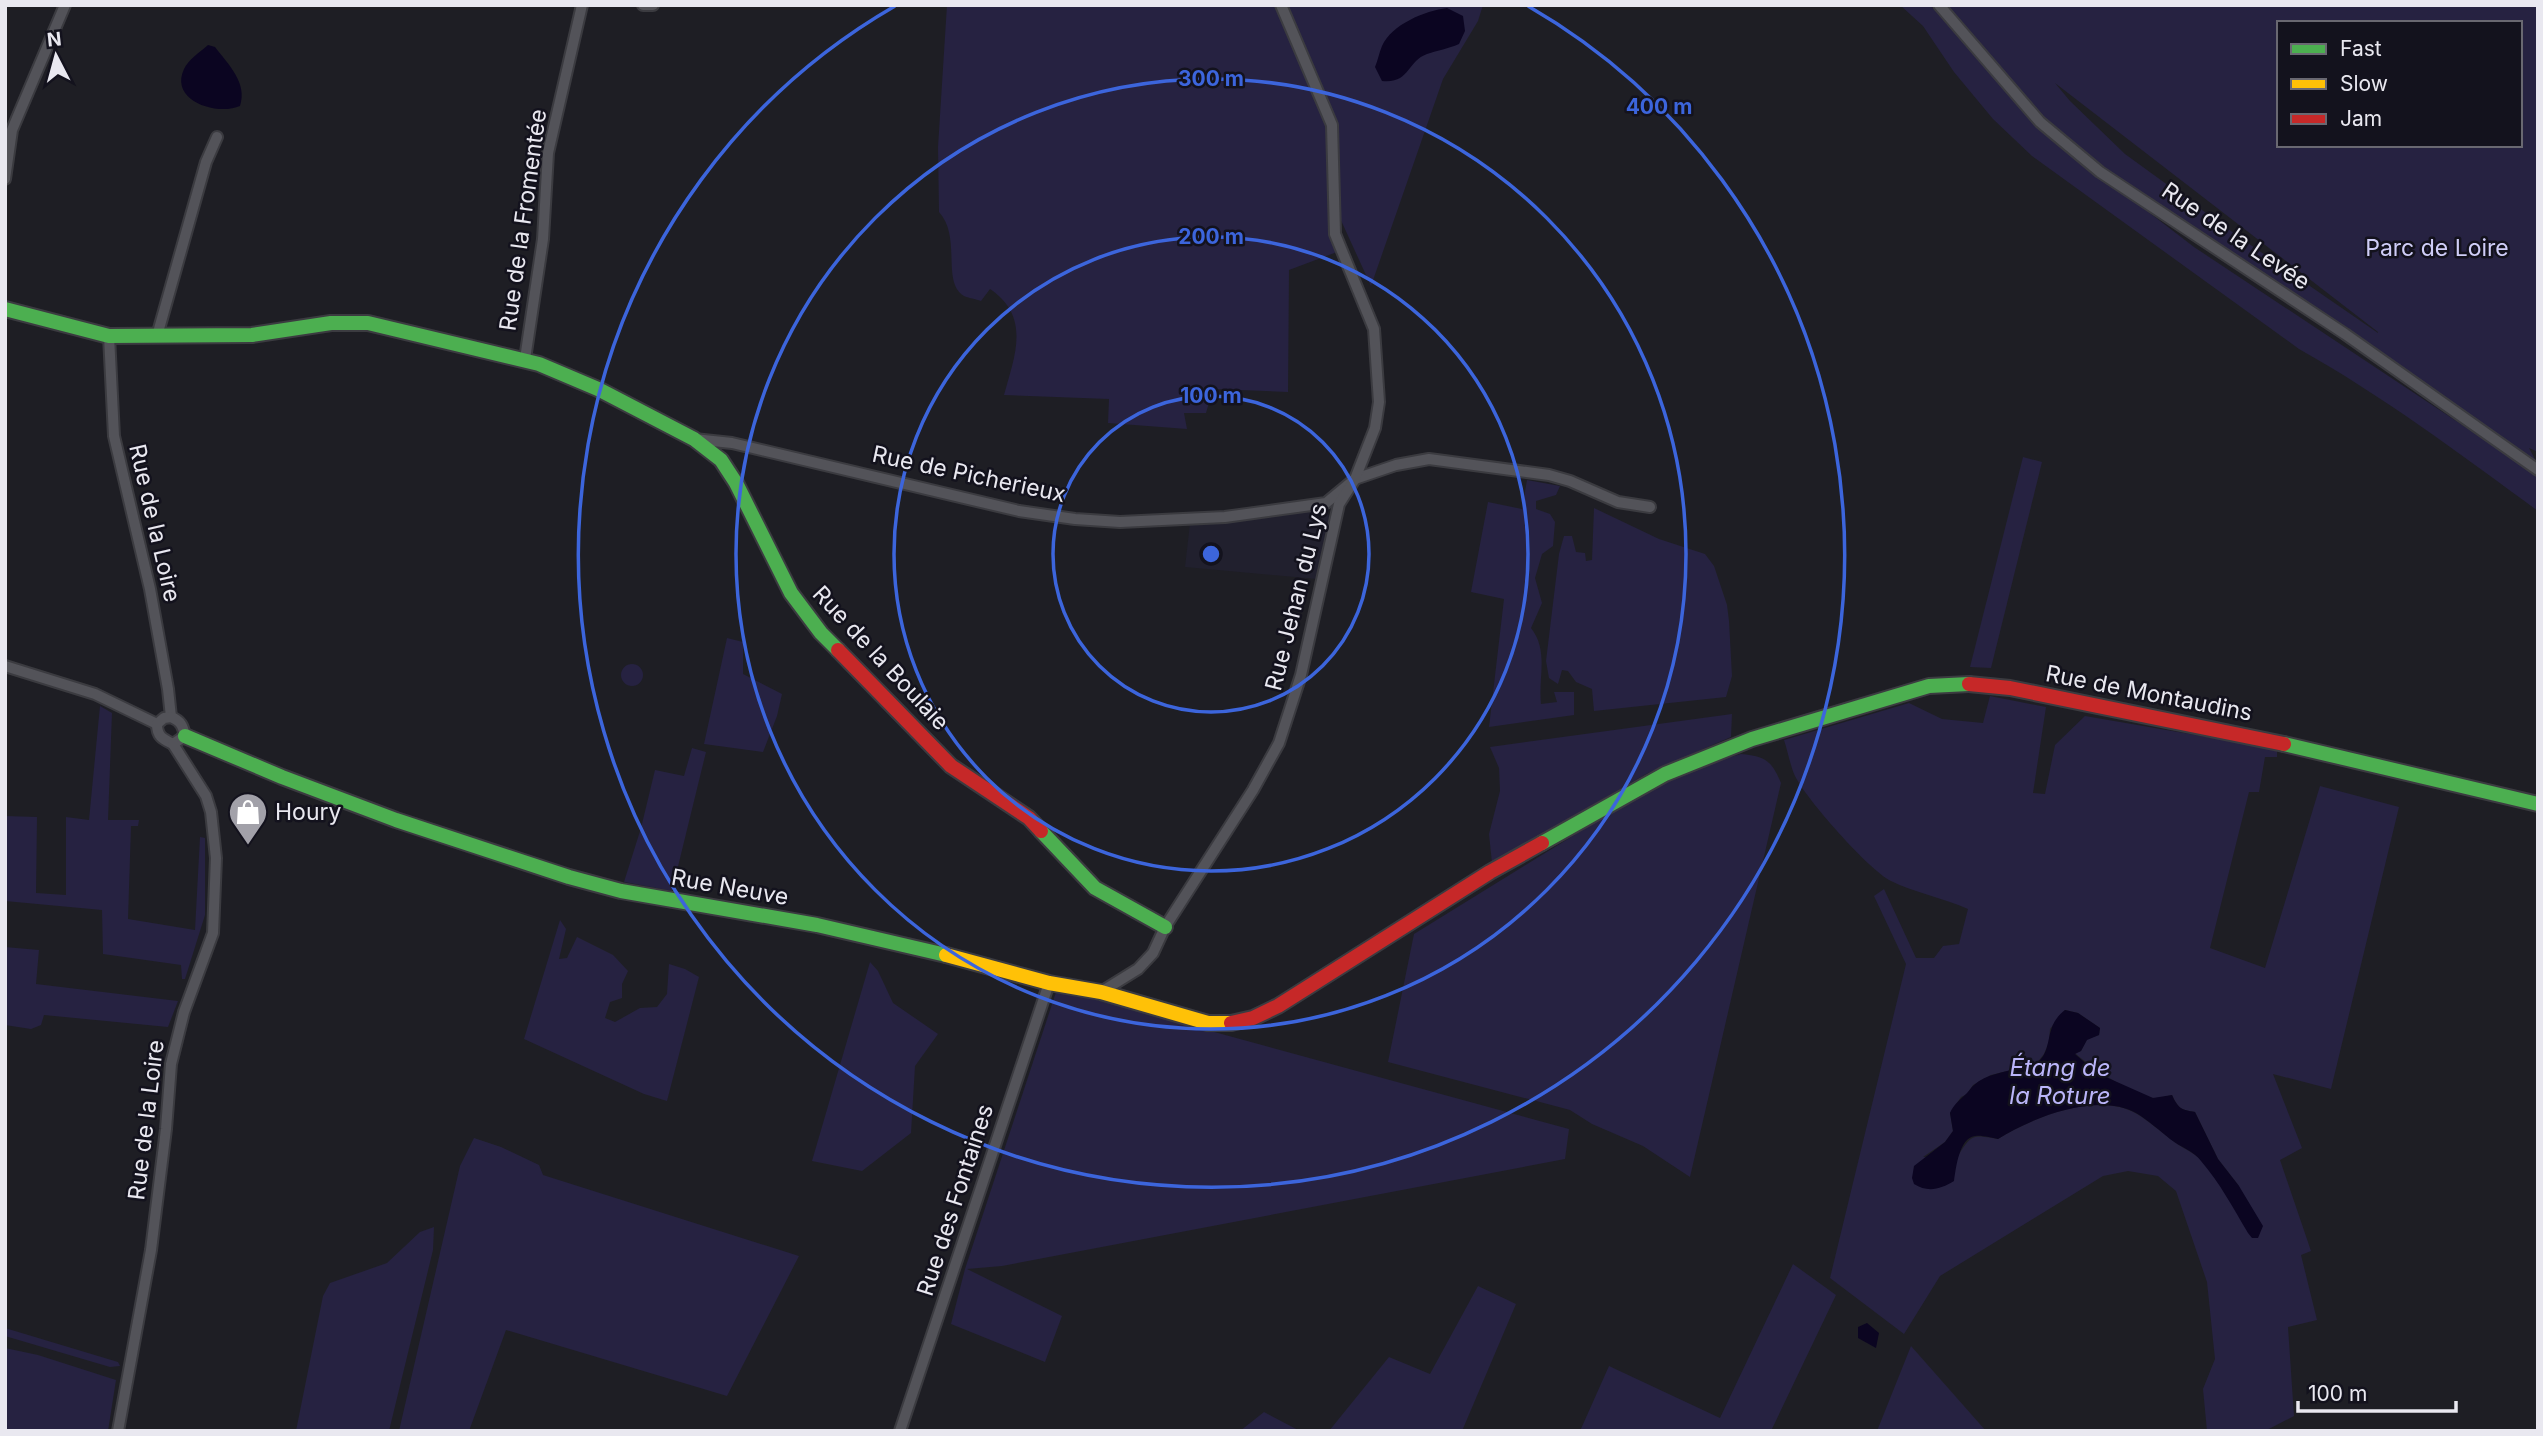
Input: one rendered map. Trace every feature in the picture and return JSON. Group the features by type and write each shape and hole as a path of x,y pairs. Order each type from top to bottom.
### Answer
{"street":[{"path":"5,179 12,130 65,5"},
{"name":"Rue de la Fromentée","path":"525,359 543,239 548,153 582,5"},
{"path":"643,5 653,5"},
{"name":"Rue Jehan du Lys","path":"1101,992 1138,969 1153,953 1166,927 1253,790 1279,743 1301,675 1339,504 1355,479 1375,428 1378,402 1374,329 1335,234 1332,125 1281,5"},
{"name":"Rue de la Levée","path":"1939,5 2040,122 2101,172 2345,334 2538,470"},
{"path":"157,336 206,162 217,137"},
{"name":"Rue de la Boulaie","path":"5,309 109,336 253,335 331,323 368,323 525,359 589,384 694,439 724,465 791,593 821,633 951,766 1029,818 1096,888 1166,927"},
{"name":"Rue de la Loire","path":"109,336 114,436 150,589 171,717"},
{"name":"Rue de Picherieux","path":"694,439 739,444 1019,511 1120,522 1225,517 1326,502 1355,479"},
{"path":"724,465 725,455 739,444"},
{"path":"1355,479 1396,464 1429,459 1549,475 1618,502 1650,507"},
{"path":"5,666 95,694 157,724"},
{"name":"Rue de Montaudins","path":"1279,1006 1490,872 1665,774 1752,738 1929,686 1988,685 2232,732 2538,804"},
{"path":"171,717 178,719 184,727 179,740 162,739 157,732 157,724 164,718 171,717"},
{"name":"Rue de la Loire","path":"118,1431 151,1250 171,1064 184,1012 213,933 216,859 211,812 179,740"},
{"name":"Rue Neuve","path":"179,740 396,820 569,877 621,891 867,936 1049,983 1101,992 1199,1021 1223,1025 1256,1018 1279,1006"},
{"name":"Rue des Fontaines","path":"900,1431 1049,983"}],"shaded area":[{"path":"1320,509 1331,517 1317,579 1185,567 1190,523 1237,522"}],"green space":[{"path":"947,5 1278,5 1328,128 1329,237 1337,252 1289,270 1288,392 1213,389 1206,413 1184,413 1187,429 1108,423 1109,399 1004,395 1015,351 1015,324 1011,312 1003,300 990,289 981,301 964,296 957,289 952,270 949,234 946,222 939,212 938,147"},
{"path":"1286,5 1483,5 1478,21 1443,79 1371,286 1339,216 1336,126"},
{"path":"1900,5 1930,5 2032,120 2194,247 2530,470 2538,477 2538,511 2391,406 2299,349 2032,156 1993,119 1954,72 1923,26"},
{"name":"Parc de Loire","path":"1943,5 2538,5 2538,452 2529,448 2538,465 2102,168 2045,122","holes":["2055,83 2378,332 2242,239 2125,154"]},
{"path":"2023,457 2042,462 1991,668 1970,667"},
{"path":"1527,480 1560,486 1556,495 1536,501 1536,509 1550,514 1555,522 1553,546 1542,554 1535,578 1542,603 1531,628 1540,646 1541,704 1557,702 1554,692 1574,692 1574,715 1489,727 1504,599 1471,592 1488,502 1522,509"},
{"path":"1594,508 1659,539 1705,554 1714,566 1727,605 1729,621 1732,676 1726,697 1594,711 1592,689 1576,682 1568,671 1562,670 1558,684 1549,678 1546,661 1559,554 1564,536 1572,536 1576,552 1585,553 1586,561 1592,560"},
{"path":"727,638 743,642 743,674 782,694 763,752 704,744"},
{"path":"632,664 640,667 643,675 640,683 632,686 624,683 621,675 624,667"},
{"path":"1990,696 2046,707 2033,793 2045,794 2055,745 2085,716 2277,749 2277,757 2265,757 2259,792 2249,792 2210,948 2265,968 2320,786 2399,807 2331,1089 2273,1074 2302,1148 2280,1160 2311,1251 2301,1255 2317,1320 2288,1327 2294,1416 2265,1431 2207,1431 2203,1389 2215,1359 2207,1282 2176,1191 2158,1176 2128,1171 2103,1176 1940,1276 1904,1334 1830,1278 1906,964 1874,896 1884,889 1916,958 1934,958 1943,946 1959,944 1968,909 1891,881 1868,863 1801,787 1793,772 1784,740 1909,703 1942,719 1983,723","holes":["2065,1010 2078,1013 2100,1028 2099,1035 2087,1039 2081,1051 2075,1053 2091,1066 2137,1093 2155,1098 2172,1095 2180,1108 2195,1112 2218,1159 2239,1186 2219,1183 2199,1158 2137,1114 2104,1105 2085,1106 2047,1115 1998,1139 1974,1137 1958,1156 1923,1157 1945,1142 1953,1131 1950,1113 1973,1085 1991,1075 2036,1064 2049,1042 2050,1029"]},
{"path":"100,706 112,713 108,820 139,820 138,826 131,826 128,919 195,930 200,837 205,838 205,915 185,979 182,979 181,965 103,954 102,910 5,901 5,816 37,817 36,893 66,895 66,817 89,820"},
{"path":"1732,714 1731,737 1648,773 1492,863 1489,834 1500,791 1499,768 1490,747"},
{"path":"692,748 706,752 672,891 624,882 655,770 684,776"},
{"path":"1741,754 1767,761 1781,783 1690,1177 1643,1146 1592,1124 1570,1110 1388,1062 1414,934 1644,792"},
{"path":"560,920 566,929 559,959 567,958 577,937 613,955 628,971 622,984 622,998 610,1002 605,1018 615,1022 640,1008 657,1007 667,994 669,964 699,977 667,1101 644,1094 524,1039"},
{"path":"5,947 39,950 36,984 178,1001 168,1027 44,1015 41,1025 31,1029 5,1025"},
{"path":"870,962 878,971 893,1003 938,1034 915,1066 911,1133 862,1171 812,1161"},
{"path":"1057,989 1569,1129 1565,1159 1002,1266 967,1269 1062,1316 1045,1362 951,1324 965,1269"},
{"path":"474,1138 539,1165 543,1175 799,1256 727,1396 506,1330 469,1431 399,1431 460,1166"},
{"path":"434,1227 433,1250 389,1431 296,1431 323,1296 330,1283 387,1263 420,1232"},
{"path":"1793,1264 1836,1295 1771,1431 1580,1431 1609,1366 1720,1418"},
{"path":"1478,1286 1516,1304 1462,1431 1329,1431 1389,1357 1430,1374"},
{"path":"5,1328 118,1362 120,1366 110,1367 5,1336"},
{"path":"1911,1346 1986,1431 1877,1431"},
{"path":"5,1348 38,1355 116,1380 108,1431 5,1431"},
{"path":"1264,1412 1300,1431 1240,1431"}],"water":[{"path":"1447,8 1463,16 1465,31 1459,44 1420,57 1403,76 1382,81 1375,67 1382,46 1393,31 1410,20"},
{"path":"208,45 215,47 235,74 241,89 240,106 230,109 208,107 189,97 183,90 181,80 184,69 191,59"},
{"name":"Étang de la Roture","path":"2065,1010 2078,1013 2100,1028 2099,1035 2087,1040 2081,1051 2075,1054 2090,1067 2153,1098 2172,1095 2180,1108 2195,1112 2218,1159 2239,1186 2263,1226 2258,1238 2252,1238 2248,1233 2208,1169 2198,1158 2136,1113 2120,1107 2084,1106 2047,1116 1998,1139 1975,1136 1965,1142 1959,1154 1954,1181 1934,1189 1914,1184 1914,1166 1945,1142 1953,1131 1950,1113 1955,1105 1984,1078 2033,1065 2041,1059 2053,1024"},
{"path":"1867,1323 1879,1333 1876,1348 1858,1338 1858,1327"}],"traffic: fast":[{"path":"5,309 109,336 252,335 331,323 368,323 539,364 598,389 694,439 721,460 736,483 791,593 821,633 838,650"},
{"path":"1542,843 1665,774 1752,739 1929,686 1969,684"},
{"path":"185,736 282,777 396,820 569,877 621,891 817,925 946,955"},
{"path":"2284,744 2538,804"},
{"path":"1041,831 1095,888 1165,927"}],"traffic: slow":[{"path":"946,955 1049,983 1101,992 1208,1023 1231,1023"}],"traffic: jam":[{"path":"838,650 951,766 1029,818 1041,831"},
{"path":"1969,684 2010,688 2284,744"},
{"path":"1231,1023 1253,1018 1278,1006 1490,872 1542,843"}],"place":[{"name":"Houry","path":"248,846"}]}
